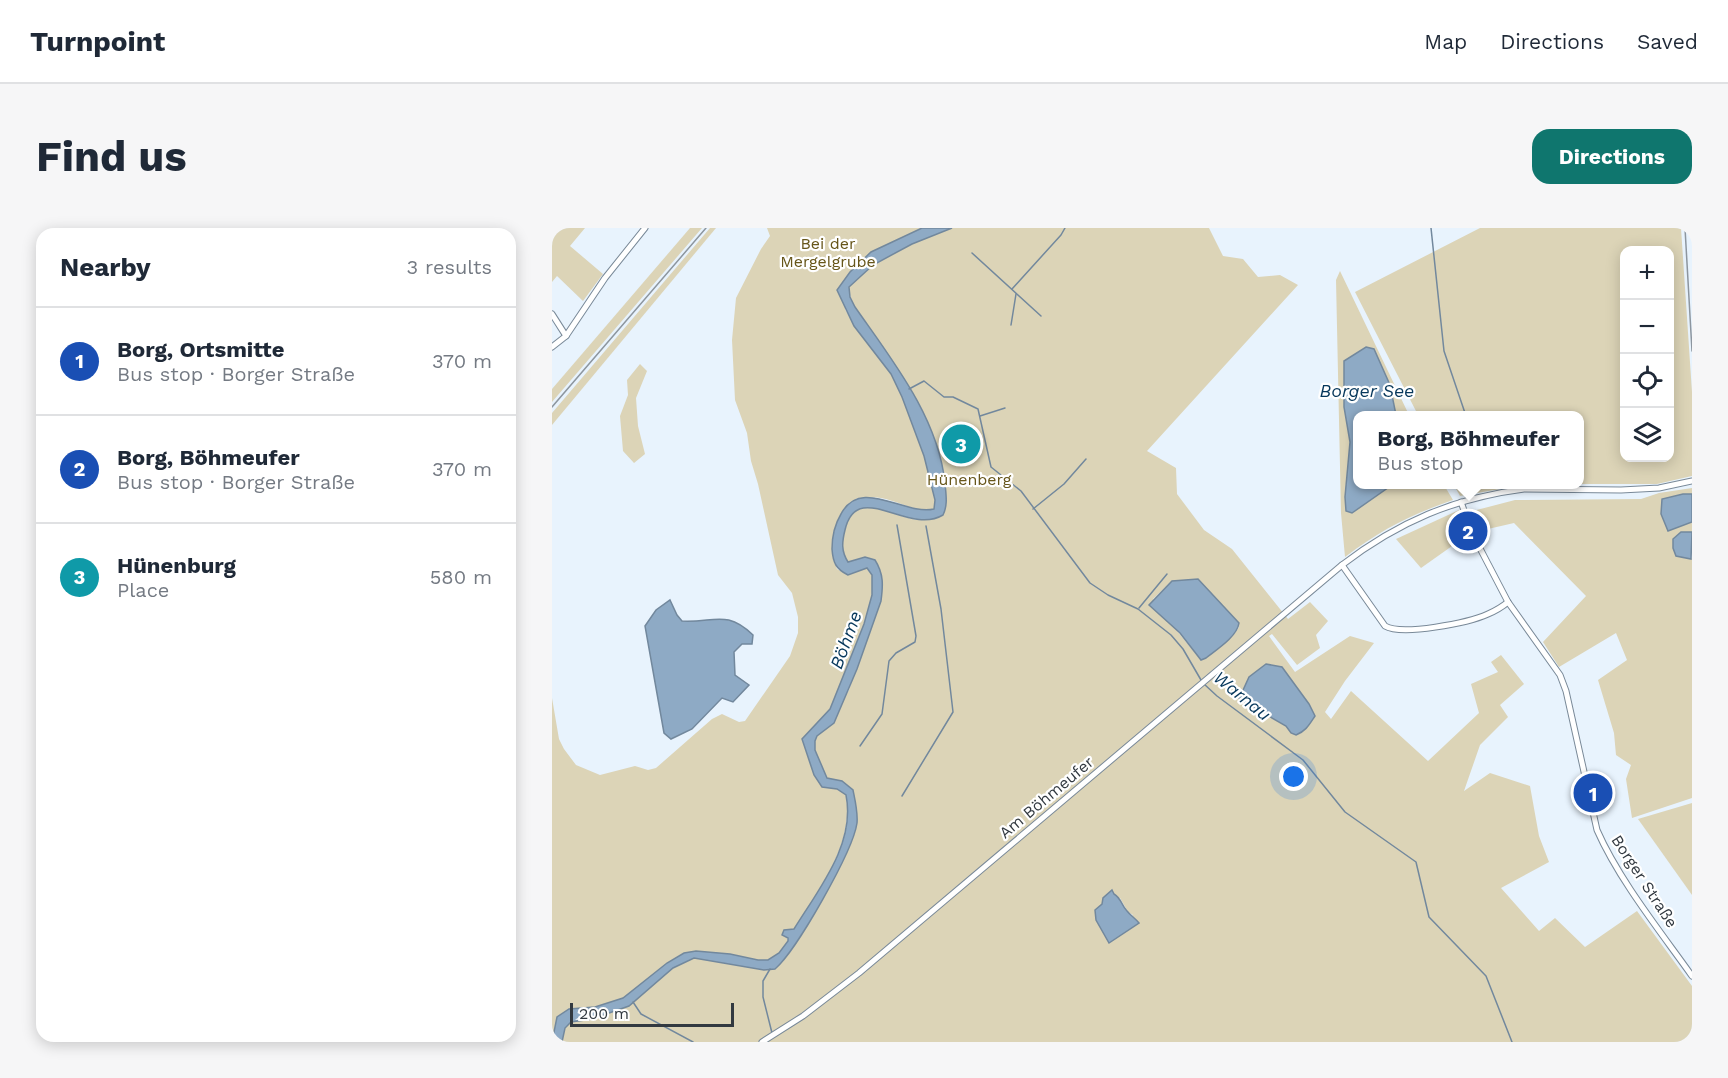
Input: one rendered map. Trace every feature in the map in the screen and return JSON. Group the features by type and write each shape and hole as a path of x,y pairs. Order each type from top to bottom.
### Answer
{"street":[{"path":"552,347 566,336 605,278 645,228"},
{"path":"552,314 566,336"},
{"name":"Am Böhmeufer","path":"764,1040 803,1016 859,973 1342,565 1391,531 1430,512 1461,502 1524,489 1621,490 1659,488 1692,481"},
{"name":"Borger Straße","path":"1461,502 1473,535 1508,602 1560,675 1566,692 1597,830 1602,842 1692,976"},
{"path":"1342,565 1385,626 1391,630 1402,631 1452,624 1487,615 1508,602"}],"green space":[{"path":"552,228 585,228 570,246 603,274 583,301 557,276 552,282"},
{"path":"690,228 702,228 552,402 552,389"},
{"path":"710,228 716,228 552,425 552,413"},
{"name":"Bei der Mergelgrube","path":"767,228 922,228 871,253 850,272 845,309 854,326 891,374 902,397 924,456 935,500 934,509 914,508 881,498 857,498 833,559 837,569 848,575 866,568 872,575 872,595 864,624 830,709 802,739 814,775 832,789 837,789 846,795 845,831 840,849 824,882 794,929 784,930 788,941 779,953 768,960 696,951 667,963 623,998 595,1007 569,1009 557,1017 552,1042 552,698 559,739 576,765 600,775 635,766 648,770 656,768 712,719 722,714 739,722 745,721 790,656 798,633 798,617 792,593 778,575 751,461 747,433 735,400 732,340 736,298 770,236"},
{"name":"Hünenberg","path":"952,228 1209,228 1223,256 1243,259 1258,277 1280,275 1298,285 1147,451 1176,468 1177,494 1204,530 1232,549 1288,619 1310,602 1328,621 1316,635 1320,648 1297,665 1272,634 1269,636 1295,672 1350,636 1374,643 1325,712 1331,719 1351,691 1428,761 1479,713 1471,684 1498,672 1491,662 1501,655 1524,684 1500,705 1508,717 1480,745 1464,791 1490,773 1530,786 1539,836 1549,862 1501,888 1539,931 1555,918 1585,947 1637,911 1692,986 1692,1042 562,1042 565,1028 571,1022 592,1019 629,1006 673,968 694,958 764,970 777,967 801,936 840,866 852,839 857,822 853,790 842,781 827,778 815,750 815,741 817,736 834,723 849,690 883,586 879,566 865,557 848,562 843,546 845,530 850,517 858,510 867,508 913,519 927,520 943,515 920,410 898,369 858,315 850,296 849,287 873,265 912,244","holes":["1198,580 1239,627 1235,633 1201,660 1153,599 1172,581","1120,898 1128,912 1133,915 1109,943 1095,910 1102,904"]},
{"path":"1480,228 1681,228 1692,392 1692,476 1657,484 1584,484 1584,411 1416,411 1355,292"},
{"path":"1340,271 1407,411 1395,411 1390,385 1344,407 1350,442 1345,497 1346,511 1352,513 1386,489 1446,489 1453,500 1397,524 1371,538 1345,557 1341,513 1336,280"},
{"path":"640,364 647,371 636,398 638,426 645,454 634,463 623,451 620,416 628,395 627,380"},
{"path":"1692,488 1692,494 1683,494 1668,531 1692,522 1692,532 1681,532 1673,539 1673,548 1692,558 1692,798 1632,818 1626,779 1631,765 1616,755 1614,733 1598,680 1627,660 1616,633 1559,667 1543,642 1586,596 1514,523 1475,532 1469,512 1515,500 1641,499 1659,493"},
{"path":"1456,489 1500,489 1460,496"},
{"path":"1459,510 1469,534 1421,568 1396,539"},
{"path":"1692,803 1692,895 1638,819"}],"water":[{"path":"922,228 952,228 912,244 873,265 849,287 850,297 855,307 898,369 923,412 941,459 946,507 943,515 929,520 915,519 872,508 860,509 851,515 845,530 843,546 848,562 865,557 875,560 880,570 882,585 881,601 857,669 834,723 817,736 815,741 815,750 827,778 842,781 853,790 857,823 846,855 810,922 775,969 764,970 694,958 673,968 629,1006 592,1019 571,1022 565,1028 562,1042 552,1042 557,1017 569,1009 595,1007 623,998 667,963 684,953 696,951 768,960 779,953 788,941 788,938 782,935 784,930 794,929 833,866 845,831 848,813 846,795 837,789 822,787 814,775 802,739 830,709 864,624 872,595 872,575 867,568 848,575 836,565 832,549 833,536 841,514 850,503 860,498 884,500 922,510 934,509 935,500 924,456 902,397 891,374 854,326 837,290 850,272 871,252"},
{"name":"Borger See","path":"1366,347 1374,349 1390,385 1395,411 1353,411 1353,489 1386,489 1352,513 1346,511 1345,497 1350,442 1344,407 1344,361"},
{"path":"1692,494 1692,522 1668,531 1661,514 1662,499"},
{"path":"1681,532 1692,532 1691,559 1676,556 1673,548 1673,539"},
{"path":"1198,579 1239,623 1230,638 1201,660 1180,633 1149,605 1172,581"},
{"path":"670,600 682,621 727,620 744,627 753,635 752,644 742,644 734,652 735,675 749,685 733,702 722,698 692,729 671,739 664,733 645,626 656,610"},
{"path":"1266,664 1282,667 1315,716 1305,730 1296,735 1291,733 1286,726 1239,699 1249,677"},
{"path":"1112,890 1125,909 1139,923 1109,943 1096,920 1095,910"}],"waterway":[{"path":"1012,289 1065,228"},
{"path":"1431,228 1444,351 1464,411"},
{"path":"972,253 1041,316"},
{"path":"1011,325 1016,294"},
{"name":"Warnau","path":"909,389 924,381 944,397 953,397 978,409 991,467 1021,491 1090,583 1108,595 1138,609 1171,635 1183,649 1201,680"},
{"path":"980,416 1005,408"},
{"path":"1033,509 1064,484 1086,459"},
{"path":"860,746 882,714 889,661 896,653 915,642 916,636 897,525"},
{"path":"902,796 953,712 941,609 926,526"},
{"path":"1139,608 1167,574"},
{"name":"Warnau","path":"1204,684 1303,760 1345,812 1416,862 1429,917 1486,976 1512,1042"},
{"path":"770,969 763,981 763,997 772,1033"},
{"path":"633,1002 641,1014 693,1042"}],"railway":[{"path":"552,407 706,228"},
{"path":"1685,228 1692,351"}],"place":[{"name":"Hünenburg","path":"961,444"},
{"name":"Borg, Böhmeufer","path":"1468,531"},
{"name":"Borg, Ortsmitte","path":"1593,793"}],"water label":[{"name":"Böhme","path":"846,640"}]}
